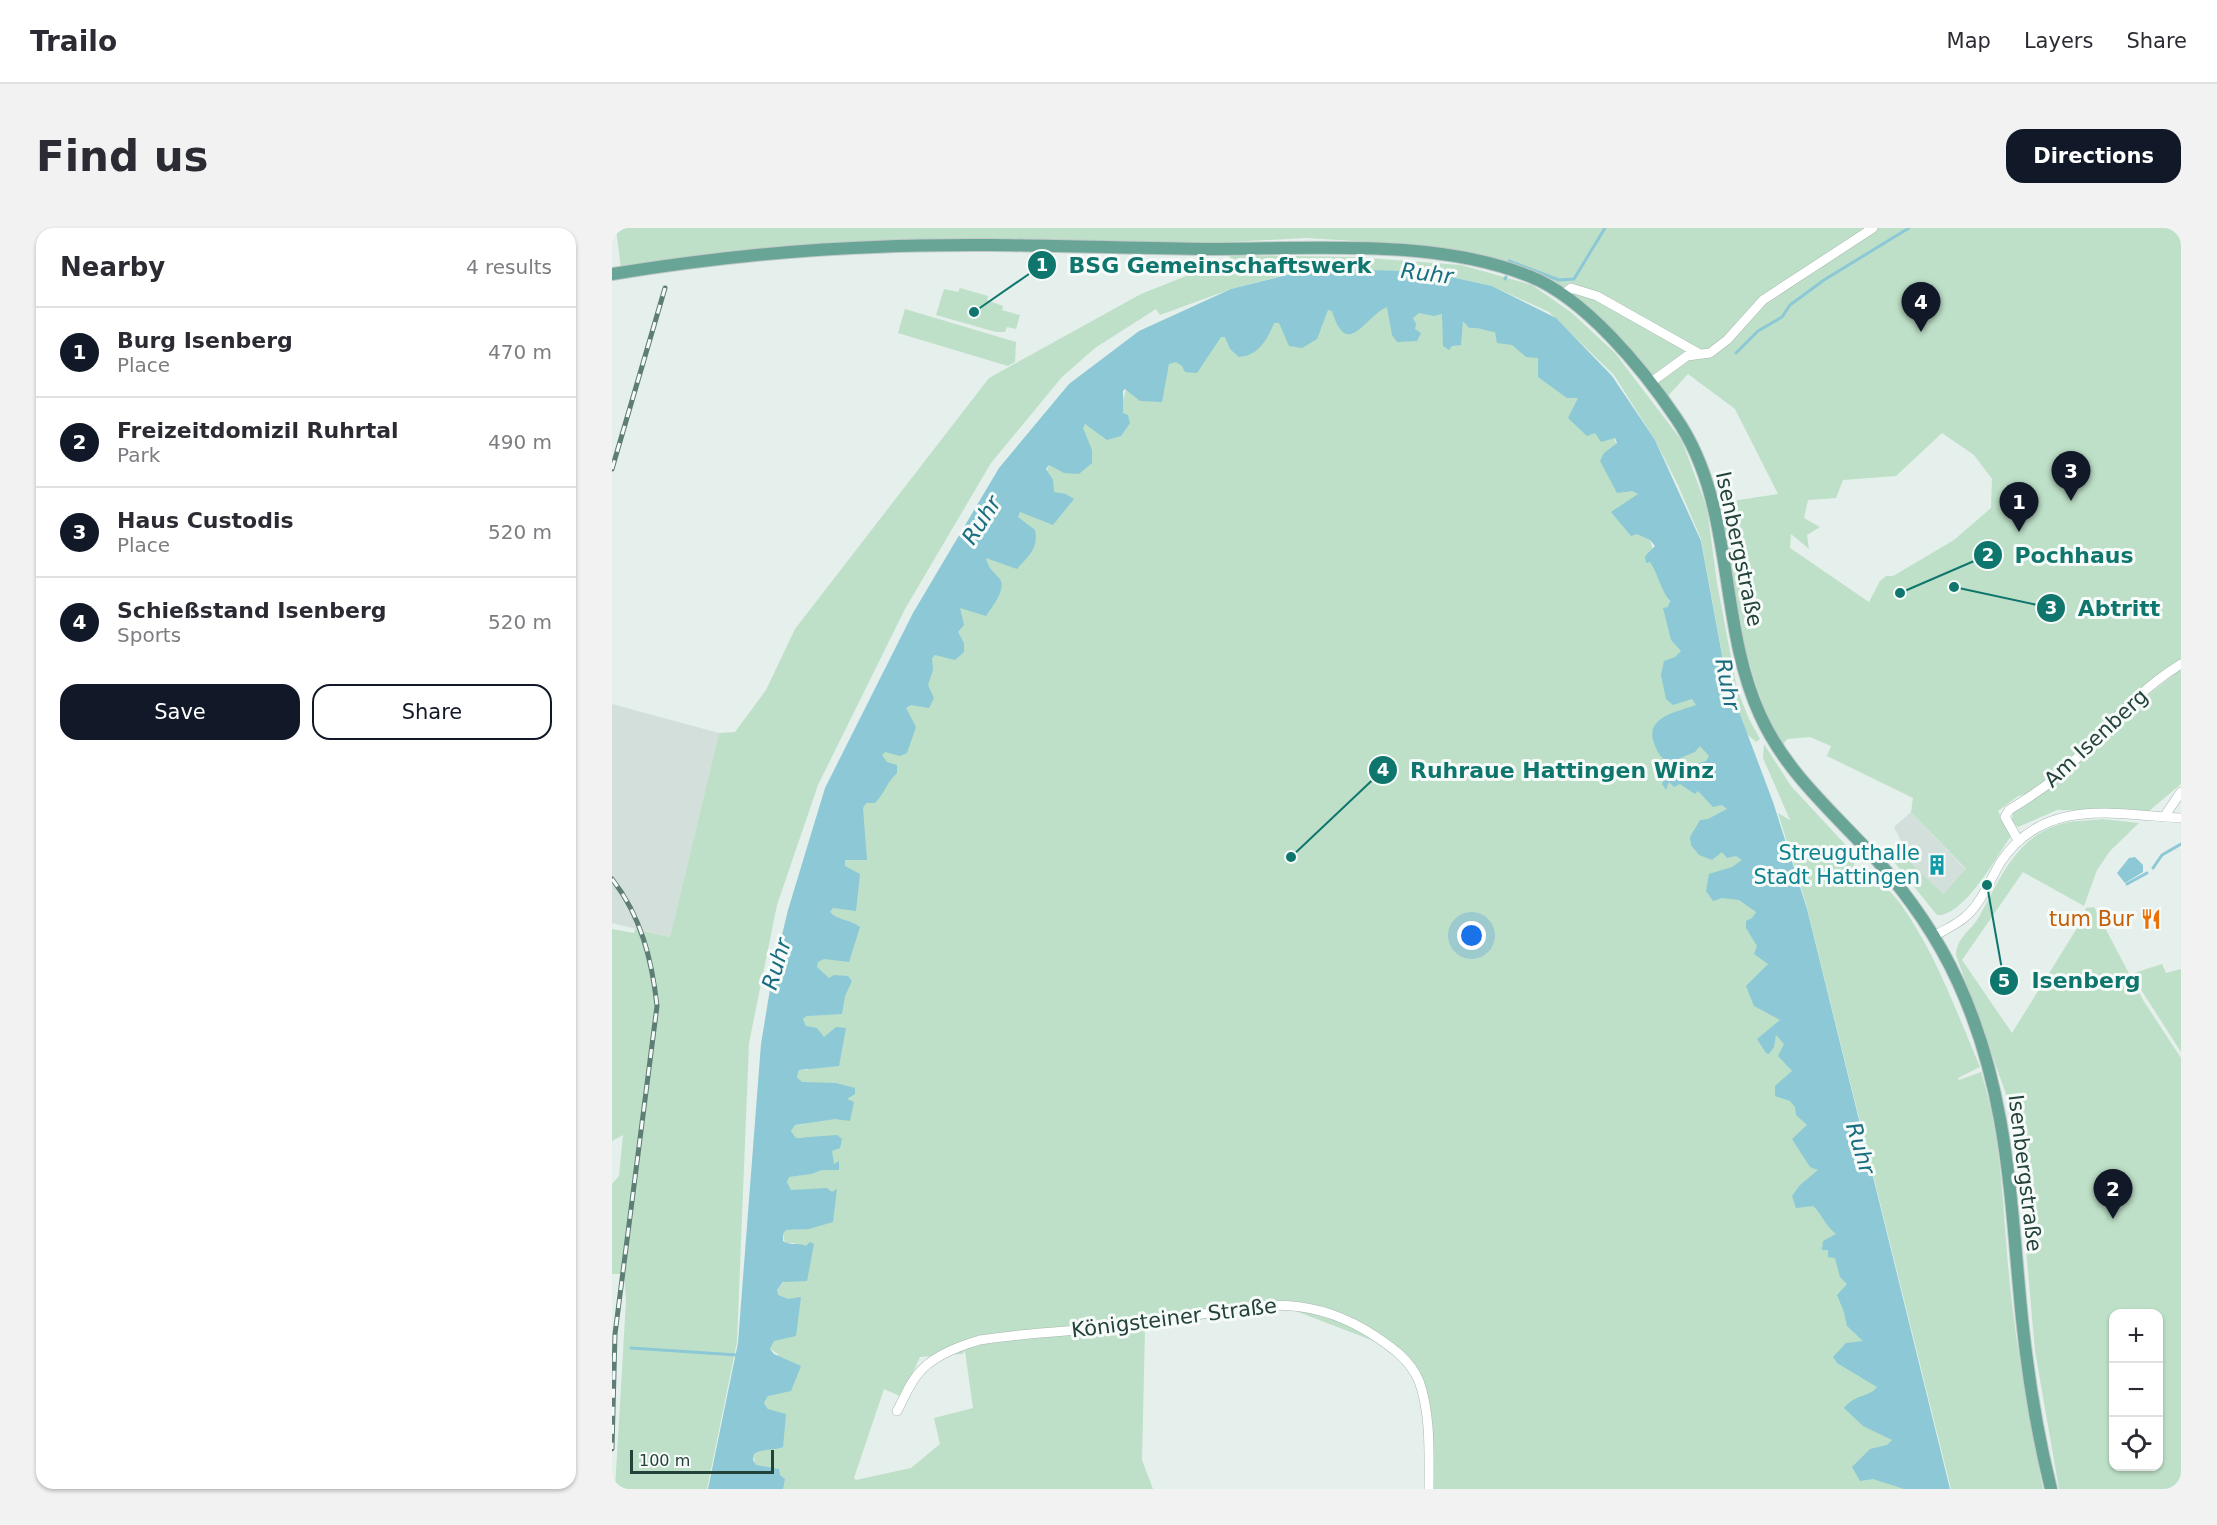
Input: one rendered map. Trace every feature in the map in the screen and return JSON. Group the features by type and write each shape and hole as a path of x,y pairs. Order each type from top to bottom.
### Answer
{"main road":[{"name":"Isenbergstraße","path":"612,274 726,257 882,246 1363,249 1440,256 1496,266 1536,279 1563,295 1610,338 1650,383 1689,438 1704,472 1748,685 1764,724 1804,783 1894,880 1934,936 1958,982 1982,1044 2001,1113 2009,1170 2028,1371 2051,1489"}],"street":[{"path":"1650,383 1687,356 1710,353 1727,340 1763,300 1873,228"},
{"path":"1563,295 1571,288 1597,296 1698,353"},
{"name":"Am Isenberg","path":"2018,840 2005,817 2009,810 2052,781 2104,727 2167,673 2181,664"},
{"path":"2164,817 2181,792"},
{"path":"1934,936 1967,916 2005,855 2018,840 2045,822 2080,814 2181,818"},
{"name":"Königsteiner Straße","path":"897,1411 916,1376 926,1366 966,1344 980,1340 1138,1324 1267,1305 1297,1305 1329,1314 1371,1334 1395,1349 1410,1366 1423,1394 1428,1434 1429,1489"}],"shaded area":[{"path":"612,704 719,733 670,937 612,923"},
{"path":"1911,812 1966,870 1943,894 1903,855 1894,862 1889,854 1902,843 1894,827"}],"green space":[{"path":"616,228 2181,228 2181,661 2102,725 2063,768 2033,792 2018,796 1998,811 2011,836 1968,896 1947,913 1937,915 1894,862 1903,855 1943,894 1966,869 1911,812 1913,798 1827,756 1831,746 1810,737 1787,739 1782,746 1768,717 1740,628 1719,503 1778,494 1735,409 1688,374 1668,396 1589,309 1547,276 1496,259 1402,244 1306,238 1212,243 976,239 857,243 621,269","holes":["1942,433 1974,455 1992,479 1991,508 1954,540 1893,576 1886,576 1880,581 1869,602 1790,548 1791,534 1809,549 1807,535 1820,527 1804,518 1808,500 1836,498 1843,480 1896,476"]},
{"path":"1230,255 1354,257 1461,265 1532,285 1572,313 1615,353 1682,441 1707,508 1717,583 1737,689 1760,739 1756,742 1747,734 1726,676 1701,539 1678,485 1655,440 1614,375 1549,312 1492,286 1430,272 1290,274 1231,289 1160,315 1156,309 1095,348 1062,377 991,463 905,609 818,785 777,905 749,1043 737,1342 707,1489 615,1489 626,1301 624,1274 612,1274 612,1184 619,1176 623,1135 612,1141 612,929 634,933 635,929 670,937 719,733 735,732 766,690 795,629 989,378 1141,294 1201,270 1229,263"},
{"path":"960,288 988,296 987,300 1003,306 1002,310 1020,315 1016,329 1007,327 1005,332 996,332 936,315 944,289 958,292"},
{"path":"1362,303 1465,314 1545,360 1614,438 1634,491 1638,493 1636,497 1727,800 1766,955 1800,1110 1807,1126 1904,1489 1430,1489 1419,1383 1395,1349 1285,1307 1145,1328 1142,1460 1153,1489 757,1489 754,1454 760,1450 769,1410 764,1403 768,1396 778,1354 770,1349 787,1299 777,1296 777,1290 784,1282 795,1243 785,1243 783,1234 786,1230 797,1230 791,1190 787,1182 788,1177 802,1175 805,1137 796,1138 791,1131 794,1125 805,1124 807,1083 801,1082 797,1077 799,1070 808,1070 806,1026 803,1019 807,1016 825,920 850,817 955,587 1047,471 1049,465 1085,424 1091,428 1123,400 1126,389 1132,393 1168,369 1169,364 1221,337 1270,318","holes":["965,1351 973,1408 934,1418 940,1444 911,1468 856,1480 854,1478 884,1389 902,1397 920,1357 962,1354"]},
{"path":"905,309 1016,342 1015,362 1008,366 898,333"},
{"path":"2181,669 2181,784 2149,811 2057,810 2018,827 2012,821 2013,813 2020,806 2106,728"},
{"path":"1764,744 1791,786 1854,854 1854,872 1845,879 1849,883 1866,870 1887,889 1912,921 1944,982 1980,1067 1958,1078 1959,1080 1981,1072 1989,1099 2001,1178 2016,1336 2043,1489 1951,1489 1806,904 1778,813 1790,820 1763,758"},
{"path":"2102,819 2139,823 2110,851 2097,870 2084,906 2023,872 1962,960 2012,1033 2082,920 2086,908 2094,907 2143,1000 2181,1058 2181,1489 2059,1489 2035,1351 2016,1135 2010,1105 1956,955 1961,939 1979,917 2002,875 2021,849 2045,830 2076,821"},
{"path":"2162,964 2166,973 2181,969 2181,1052 2131,974"}],"water":[{"name":"Ruhr","path":"1340,269 1429,272 1492,286 1556,318 1612,376 1655,440 1701,541 1726,677 1773,802 1807,909 1950,1489 1904,1489 1873,1479 1860,1481 1852,1467 1870,1449 1887,1445 1892,1440 1863,1426 1844,1408 1848,1403 1870,1393 1877,1387 1837,1363 1833,1357 1846,1343 1863,1341 1847,1326 1837,1295 1847,1284 1840,1277 1835,1258 1828,1257 1828,1250 1822,1250 1823,1241 1836,1234 1813,1206 1796,1208 1792,1196 1800,1185 1818,1170 1810,1167 1792,1139 1807,1125 1796,1115 1795,1107 1790,1101 1775,1096 1775,1086 1792,1071 1778,1056 1784,1044 1776,1035 1774,1047 1769,1054 1757,1039 1780,1020 1754,1006 1746,986 1768,964 1754,954 1757,946 1746,928 1746,921 1756,912 1739,900 1722,898 1713,901 1706,891 1709,874 1732,867 1742,860 1736,856 1727,858 1722,852 1712,860 1699,855 1691,845 1690,837 1700,820 1708,819 1727,809 1722,805 1713,807 1698,791 1695,794 1680,784 1674,787 1669,782 1666,790 1662,784 1664,778 1667,781 1672,778 1687,780 1692,775 1693,765 1706,761 1709,756 1700,746 1695,752 1668,763 1655,747 1652,732 1655,725 1674,712 1696,705 1692,699 1673,705 1666,699 1661,675 1664,661 1675,657 1681,651 1671,640 1663,608 1668,607 1670,601 1650,562 1646,563 1645,556 1655,546 1650,540 1637,534 1631,536 1611,512 1638,494 1632,491 1617,493 1600,461 1604,453 1617,443 1615,438 1601,442 1595,433 1587,436 1568,418 1578,398 1567,398 1538,377 1538,358 1526,357 1512,345 1497,343 1495,332 1469,328 1463,321 1461,345 1452,346 1449,350 1443,346 1442,314 1434,316 1419,313 1413,318 1416,324 1415,329 1421,333 1417,341 1397,342 1392,335 1387,307 1350,334 1344,333 1338,326 1332,311 1328,310 1317,339 1302,348 1289,346 1279,323 1274,323 1257,350 1246,356 1239,357 1230,349 1225,337 1221,337 1197,373 1185,372 1176,362 1169,364 1162,402 1140,401 1125,389 1123,391 1123,413 1128,415 1130,423 1121,436 1107,440 1085,424 1083,428 1092,450 1092,463 1079,474 1064,473 1049,465 1046,469 1053,480 1054,492 1066,494 1074,499 1053,525 1020,512 1018,517 1035,530 1034,547 1029,556 1017,569 986,558 989,567 1001,582 1002,587 998,597 986,616 960,608 964,625 958,632 964,643 964,652 955,660 935,655 932,658 933,670 928,685 934,698 929,708 911,705 906,708 916,727 907,753 900,756 885,752 882,755 887,762 897,765 897,773 875,803 866,803 863,808 867,860 845,860 845,866 860,874 856,911 833,908 830,912 860,927 849,962 824,959 818,962 817,967 829,978 834,975 848,976 852,981 845,996 842,1014 807,1016 803,1019 806,1026 817,1028 824,1037 836,1027 846,1028 839,1066 799,1070 797,1077 802,1082 836,1083 855,1088 855,1094 847,1099 854,1102 850,1121 835,1119 795,1125 791,1131 796,1138 837,1135 842,1139 840,1148 832,1151 834,1164 839,1161 839,1170 822,1170 789,1177 787,1182 791,1190 827,1188 832,1192 837,1189 833,1222 809,1229 786,1230 783,1234 783,1241 791,1244 806,1246 810,1242 814,1244 807,1281 783,1282 777,1290 778,1295 788,1299 801,1297 796,1336 774,1341 770,1349 774,1354 801,1366 791,1391 768,1396 764,1403 768,1409 786,1414 783,1447 757,1452 753,1460 756,1465 779,1469 780,1475 785,1479 783,1489 708,1489 738,1343 761,1044 772,977 788,910 825,788 913,613 999,468 1069,384 1139,331 1231,289 1291,274"},
{"path":"2135,857 2143,865 2143,872 2125,883 2117,873 2129,858"}],"waterway":[{"path":"1509,261 1559,280 1574,279 1605,228"},
{"path":"1736,353 1758,331 1782,317 1790,305 1824,280 1909,228"},
{"path":"2153,868 2162,855 2181,844"},
{"path":"2127,884 2147,873"},
{"path":"631,1348 737,1355"}],"railway":[{"path":"612,469 665,288"},
{"path":"612,879 631,908 644,939 657,1006 615,1334 612,1449"}],"place":[{"name":"BSG Gemeinschaftswerk","path":"974,312"},
{"name":"Schießstand Isenberg","path":"1921,332"},
{"name":"Haus Custodis","path":"2071,501"},
{"name":"Burg Isenberg","path":"2019,532"},
{"name":"Abtritt","path":"1954,587"},
{"name":"Pochhaus","path":"1900,593"},
{"name":"Ruhraue Hattingen Winz","path":"1291,857"},
{"name":"Streuguthalle Stadt Hattingen","path":"1937,865"},
{"name":"Isenberg","path":"1987,885"},
{"name":"tum Bur","path":"2151,919"},
{"name":"Freizeitdomizil Ruhrtal","path":"2113,1219"}]}
